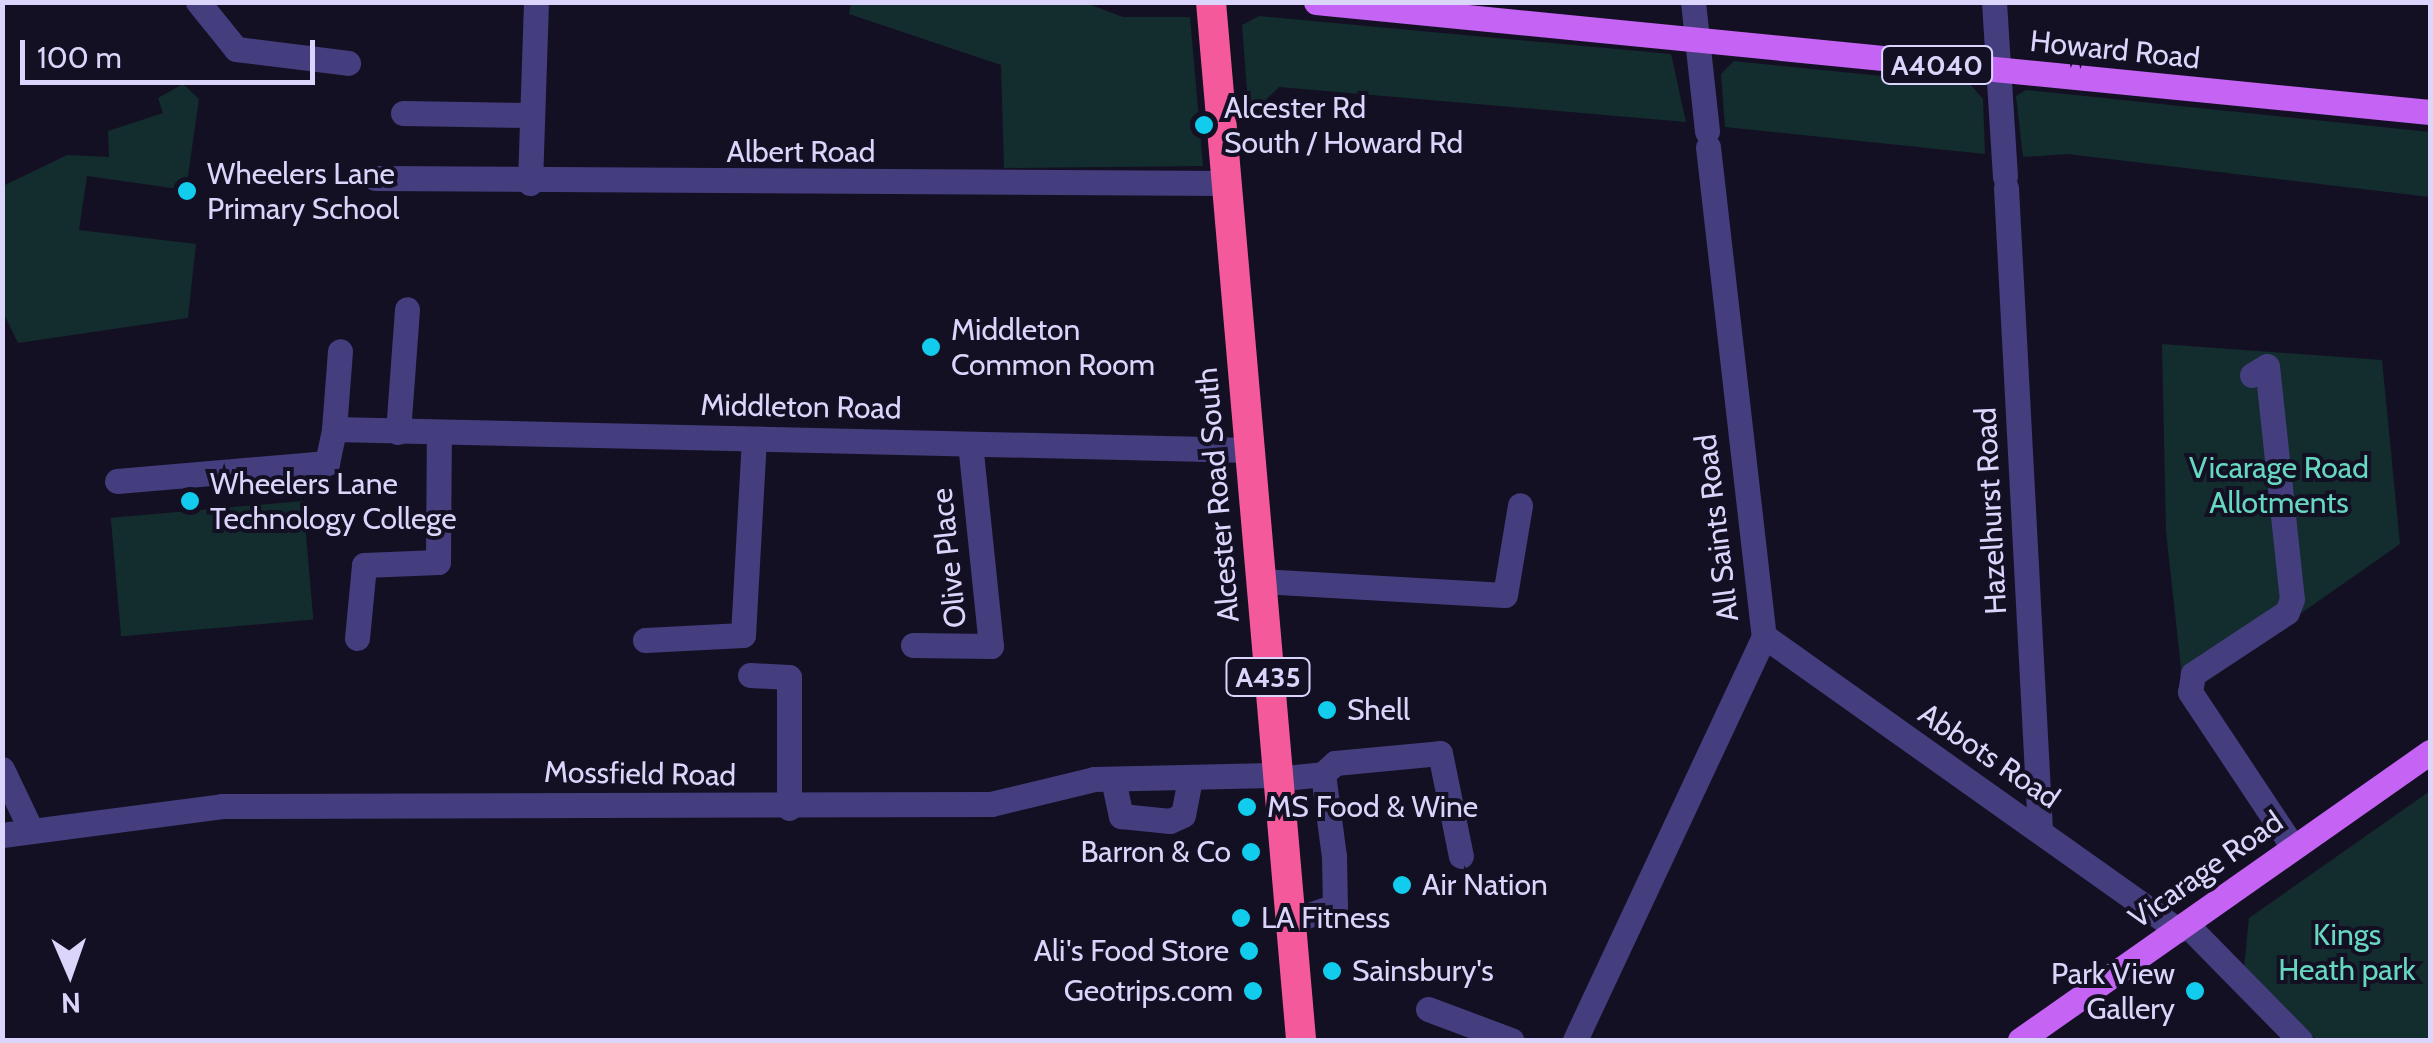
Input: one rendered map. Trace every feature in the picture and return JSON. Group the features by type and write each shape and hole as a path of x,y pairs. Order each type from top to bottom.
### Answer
{"highway":[{"name":"Alcester Road South","path":"1211,2 1275,777 1301,1040"}],"main road":[{"name":"Howard Road","path":"1316,2 2430,112"},
{"name":"Vicarage Road","path":"2020,1040 2430,752"}],"street":[{"path":"198,2 236,49 348,63"},
{"path":"530,183 536,2"},
{"name":"All Saints Road","path":"1574,1040 1764,636 1693,2"},
{"name":"Hazelhurst Road","path":"1994,2 2040,830"},
{"path":"403,113 532,115"},
{"name":"Albert Road","path":"376,178 530,183 1226,183"},
{"path":"398,432 407,309"},
{"path":"117,482 327,463 342,429 340,352"},
{"path":"2252,375 2266,366 2292,599 2288,612 2193,674 2190,692 2293,847"},
{"name":"Middleton Road","path":"342,429 1250,450"},
{"path":"357,638 364,566 438,562 439,434"},
{"path":"645,640 743,635 754,439"},
{"name":"Olive Place","path":"913,645 991,646 970,444"},
{"path":"1261,581 1505,595 1520,505"},
{"name":"Abbots Road","path":"1764,636 2182,927 2300,1040"},
{"path":"750,675 789,677 788,808"},
{"name":"Mossfield Road","path":"2,835 30,828 222,806 788,808 992,804 1113,779 1323,774 1334,762 1440,753 1460,856"},
{"path":"2,769 30,828"},
{"path":"1289,922 1335,906 1323,774"},
{"path":"1113,779 1121,816 1132,821 1183,815 1190,778"},
{"path":"1481,1040 1428,1014 1510,1040"}],"green space":[{"path":"851,2 1083,2 1123,17 1190,17 1203,166 1004,168 1001,65 849,14"},
{"path":"1259,16 1671,54 1686,122 1279,87 1249,116 1242,25"},
{"path":"1734,61 1971,85 1983,99 1985,154 1725,127 1721,74"},
{"path":"183,84 199,99 186,190 87,176 79,230 196,244 188,318 18,343 3,312 3,186 67,155 109,157 108,131 163,113 158,98"},
{"path":"2026,90 2430,132 2430,197 2067,154 2023,157 2016,96"},
{"name":"Vicarage Road Allotments","path":"2162,344 2382,360 2400,544 2184,695 2166,532"},
{"path":"303,501 313,620 121,636 111,518"},
{"name":"Kings Heath park","path":"2430,791 2430,1040 2317,1040 2244,968 2249,918"}],"place":[{"name":"Alcester Rd South / Howard Rd","path":"1204,125"},
{"name":"Wheelers Lane Primary School","path":"187,191"},
{"name":"Middleton Common Room","path":"931,347"},
{"name":"Wheelers Lane Technology College","path":"190,501"},
{"name":"Shell","path":"1327,710"},
{"name":"MS Food & Wine","path":"1247,807"},
{"name":"Barron & Co","path":"1251,852"},
{"name":"Air Nation","path":"1402,885"},
{"name":"LA Fitness","path":"1241,918"},
{"name":"Ali's Food Store","path":"1249,951"},
{"name":"Sainsbury's","path":"1332,971"},
{"name":"Geotrips.com","path":"1253,991"},
{"name":"Park View Gallery","path":"2195,991"}]}
